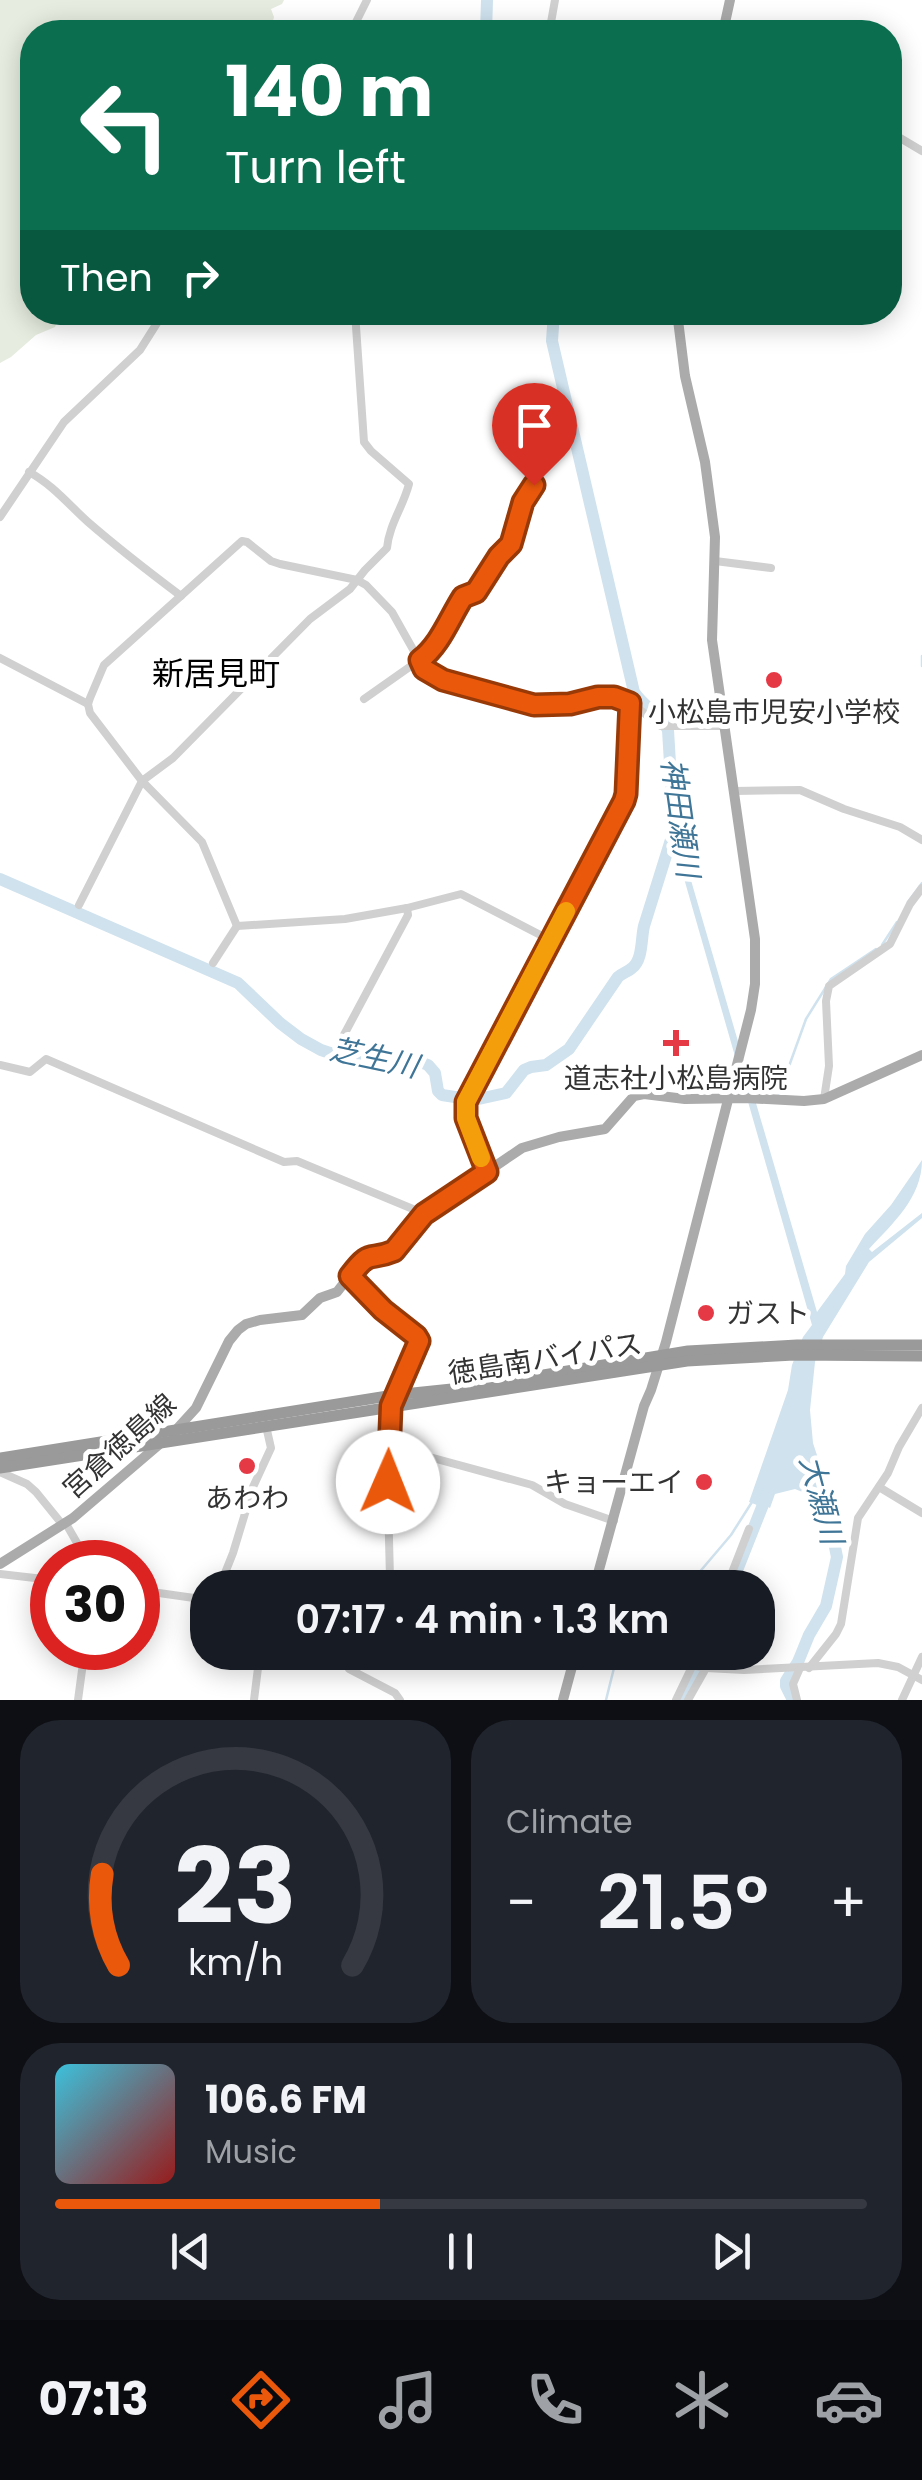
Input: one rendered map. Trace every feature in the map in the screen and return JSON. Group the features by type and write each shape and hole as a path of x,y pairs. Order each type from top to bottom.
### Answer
{"highway":[{"name":"徳島南バイパス","path":"0,1458 392,1400 503,1391 660,1361 688,1351 922,1345"},
{"name":"徳島南バイパス","path":"872,1349 922,1356"},
{"name":"徳島南バイパス","path":"0,1470 266,1426 392,1400"}],"main road":[{"path":"599,1570 660,1361 755,984 755,939 712,640 715,537 679,325"},
{"name":"宮倉徳島線","path":"0,1564 73,1518 175,1431 196,1408 228,1341 238,1330 260,1320 302,1315 320,1298 337,1292 362,1260 394,1251 424,1214 522,1148 605,1129 634,1096 824,1099 922,1055"},
{"path":"563,1700 571,1670"}],"street":[{"path":"0,517 64,422 140,350 156,325"},
{"path":"79,905 142,781 173,758 310,619 350,589 387,548 408,484 364,442 356,325"},
{"path":"364,700 428,654 463,597 476,592 512,540 523,502 534,485 521,436"},
{"path":"29,472 181,596"},
{"path":"237,926 202,842 142,781 90,713 88,704 104,664 242,542 271,561 366,585 392,612 424,669 443,680 534,705 614,697 667,726 725,726"},
{"path":"715,562 771,568"},
{"path":"0,658 88,704"},
{"path":"487,1172 466,1118 467,1099 624,801 630,703"},
{"path":"734,791 800,790 900,827 922,840"},
{"path":"824,1099 829,1066 826,992 842,976 890,944 922,888"},
{"path":"237,926 345,919 461,894 550,940"},
{"path":"338,1046 408,916 407,908"},
{"path":"213,964 237,926"},
{"path":"0,1065 30,1072 46,1059 284,1162 297,1161 424,1214"},
{"path":"350,1276 419,1341 392,1400 390,1570"},
{"path":"797,1700 793,1684 799,1668 836,1634 841,1624 858,1518 922,1408"},
{"path":"227,1570 248,1500 271,1448 266,1426"},
{"path":"389,1446 532,1485 565,1504 614,1520"},
{"path":"0,1470 36,1492 74,1540"},
{"path":"879,1487 922,1513"},
{"path":"733,1570 749,1529"},
{"path":"0,1574 30,1577"},
{"path":"160,1593 190,1597"},
{"path":"902,1700 918,1678 922,1657"},
{"path":"775,1669 878,1663 918,1678"},
{"path":"78,1700 81,1670"},
{"path":"254,1700 258,1670"},
{"path":"352,1670 395,1693 400,1700"},
{"path":"676,1700 697,1670"},
{"path":"688,1700 699,1670"}],"shaded area":[{"path":"0,0 284,0 271,9 273,20 20,20 20,325 56,325 0,363"}],"water":[{"path":"681,846 817,1312 845,1274 865,1234 922,1160 911,1198 869,1249 872,1252 922,1213 922,1218 869,1262 823,1337 815,1362 810,1410 813,1443 832,1501 826,1502 814,1492 795,1489 775,1494 770,1508 749,1502 788,1390 792,1365 812,1325 675,847"}],"waterway":[{"name":"神田瀬川","path":"486,20 487,0"},
{"name":"芝生川","path":"0,879 238,983 280,1023 321,1050 376,1064 428,1065 442,1095 474,1100 506,1093 524,1070 546,1065 569,1049 618,977 638,960 644,926 674,830 668,730 634,692 552,341 553,325"},
{"path":"922,656 922,666"},
{"name":"神田瀬川","path":"674,830 679,853"},
{"path":"908,902 922,883"},
{"path":"882,945 897,922"},
{"path":"779,1094 806,1019 831,979 876,949"},
{"name":"大瀬川","path":"793,1700 786,1681 826,1606 837,1557 823,1487"},
{"name":"神田瀬川","path":"737,1570 768,1492"},
{"path":"701,1570 752,1502"},
{"path":"606,1700 614,1670"},
{"name":"神田瀬川","path":"681,1700 695,1670"}],"slow traffic":[{"path":"481,1158 466,1118 466,1102 566,911"}],"place":[{"name":"小松島市児安小学校","path":"774,680"},
{"name":"道志社小松島病院","path":"676,1043"},
{"name":"ガスト","path":"706,1313"},
{"name":"あわわ","path":"247,1466"},
{"name":"キョーエイ","path":"704,1482"}],"district":[{"name":"新居見町","path":"216,674"}],"route":[{"path":"388,1482 391,1406 419,1341 350,1276 369,1256 394,1251 424,1214 487,1172 466,1118 466,1102 626,794 630,703 598,697 570,704 534,705 443,680 424,669 420,660 442,634 463,597 476,592 511,544 523,502 534,485"}]}
